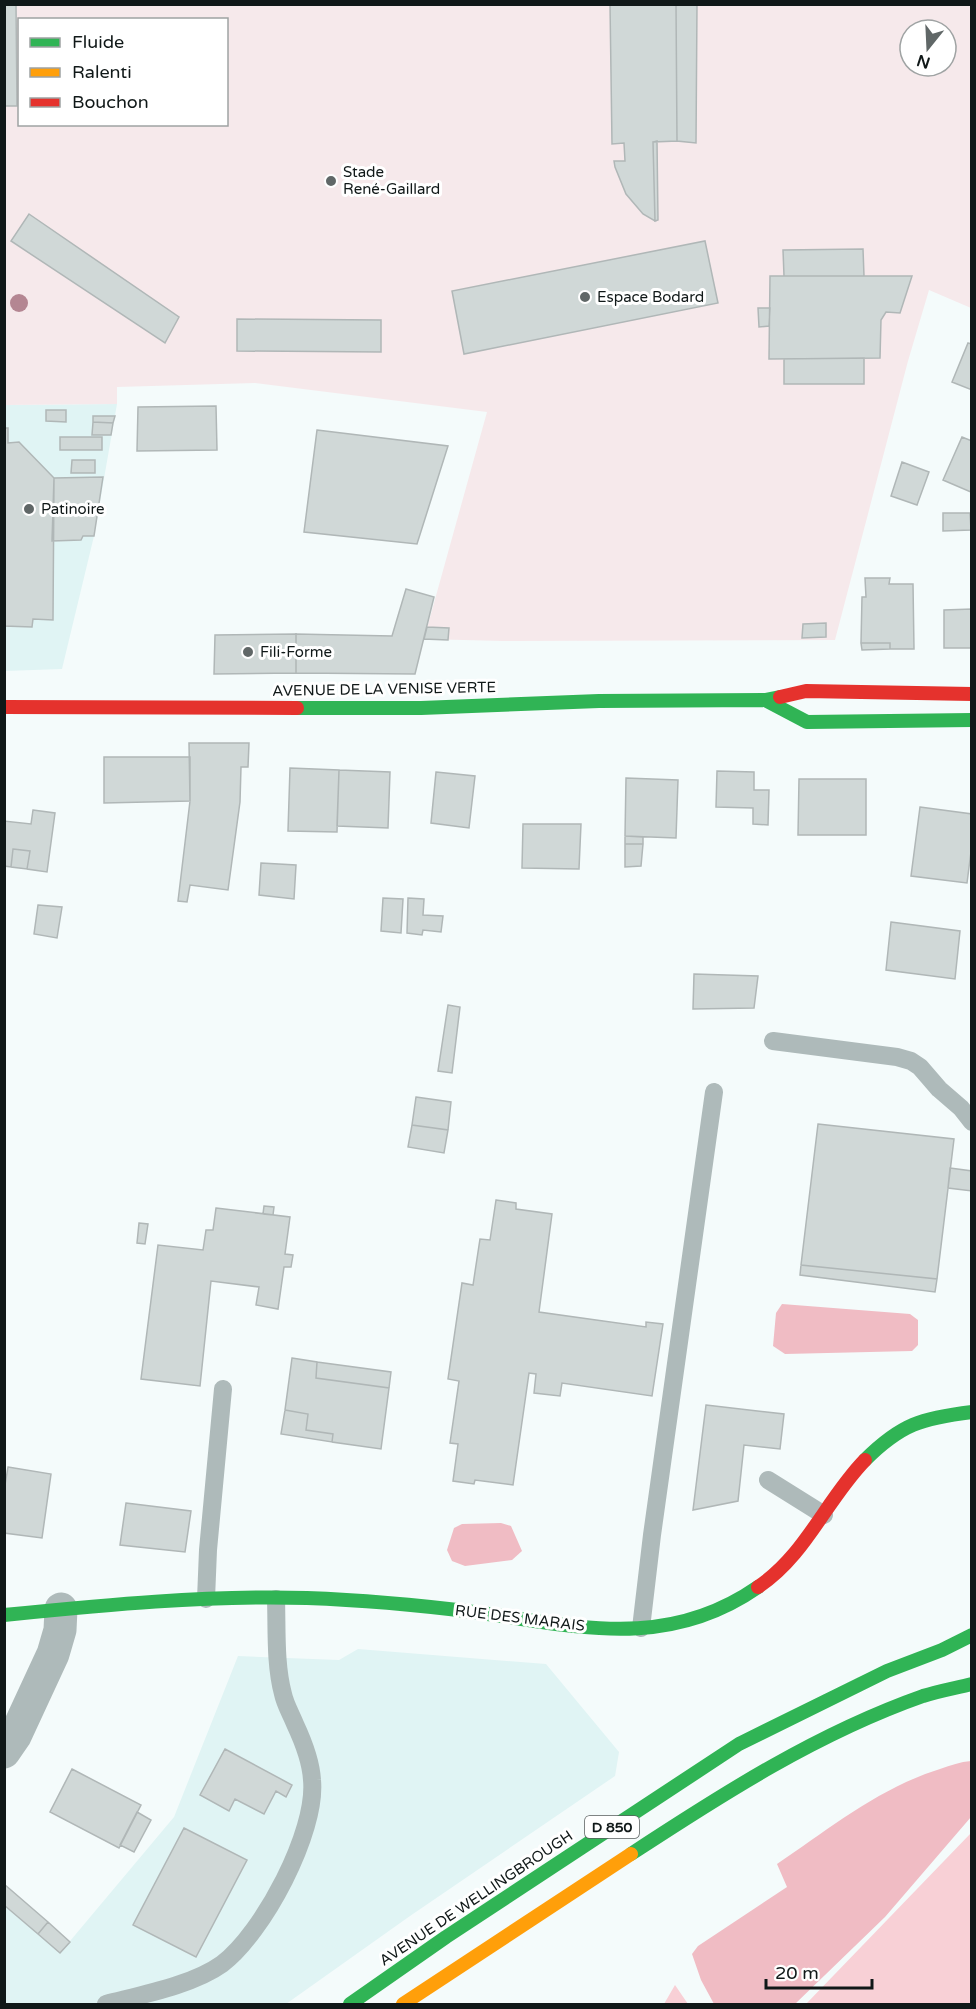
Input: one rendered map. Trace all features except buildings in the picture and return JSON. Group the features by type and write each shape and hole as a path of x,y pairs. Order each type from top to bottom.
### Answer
{"main road":[{"name":"AVENUE DE LA VENISE VERTE","path":"4,707 421,708 600,701 765,700 806,691 972,694"},
{"name":"AVENUE DE LA VENISE VERTE","path":"765,700 807,722 972,720"},
{"name":"RUE DES MARAIS","path":"4,1614 206,1599 345,1600 435,1607 593,1628 662,1627 694,1619 751,1592 783,1567 824,1515 848,1479 866,1458 900,1429 938,1414 965,1416"},
{"name":"AVENUE DE WELLINGBROUGH","path":"350,2004 446,1937 739,1744 887,1671 942,1650 972,1635"},
{"name":"D 850","path":"403,2004 726,1792 825,1737 924,1696 972,1684"}],"street":[{"path":"4,1752 15,1736 53,1654 60,1630 61,1609"}],"lane":[{"path":"773,1041 897,1057 911,1061 920,1066 972,1122"},
{"path":"641,1628 714,1092"},
{"path":"206,1599 208,1550 223,1389"},
{"path":"768,1480 824,1515"},
{"path":"106,2004 189,1981 222,1964 254,1930 286,1878 309,1822 312,1781 301,1738 283,1696 277,1658 276,1599"}],"shaded area":[{"path":"4,5 971,5 971,308 929,290 908,361 835,640 503,641 424,639 487,412 255,383 117,387 117,404 5,405"},
{"path":"117,404 94,536 62,669 5,671 5,405"},
{"path":"782,1304 910,1314 918,1320 918,1345 912,1351 785,1354 773,1346 776,1313"},
{"path":"501,1523 511,1526 522,1551 512,1560 465,1566 452,1561 447,1550 454,1528 462,1524"},
{"path":"358,1649 546,1664 619,1752 615,1776 286,2004 5,2004 4,1905 60,1953 174,1817 238,1656 339,1660"},
{"path":"971,1761 971,1817 885,1917 795,2004 714,2004 701,1980 692,1954 698,1946 787,1887 777,1864 875,1798 918,1777"},
{"path":"971,1833 971,2004 806,2004"},
{"path":"675,1985 688,2004 664,2004"}],"traffic: fast":[{"path":"297,708 421,708 599,701 765,700 780,697"},
{"path":"765,700 807,722 972,720"},
{"path":"865,1460 890,1438 913,1425 939,1417 972,1412"},
{"path":"4,1615 118,1604 269,1597 411,1605 549,1623 620,1629 655,1627 689,1620 724,1607 758,1587"},
{"path":"350,2004 446,1937 739,1744 887,1671 942,1650 972,1635"},
{"path":"631,1854 737,1787 809,1746 884,1711 923,1696 972,1684"}],"traffic: slow":[{"path":"403,2004 631,1854"}],"traffic: jam":[{"path":"780,697 806,691 972,694"},
{"path":"4,707 297,708"},
{"path":"758,1587 775,1574 803,1543 865,1460"}],"place":[{"name":"Stade René-Gaillard","path":"331,181"},
{"name":"Espace Bodard","path":"585,297"},
{"name":"Patinoire","path":"29,509"},
{"name":"Fili-Forme","path":"248,652"}]}
